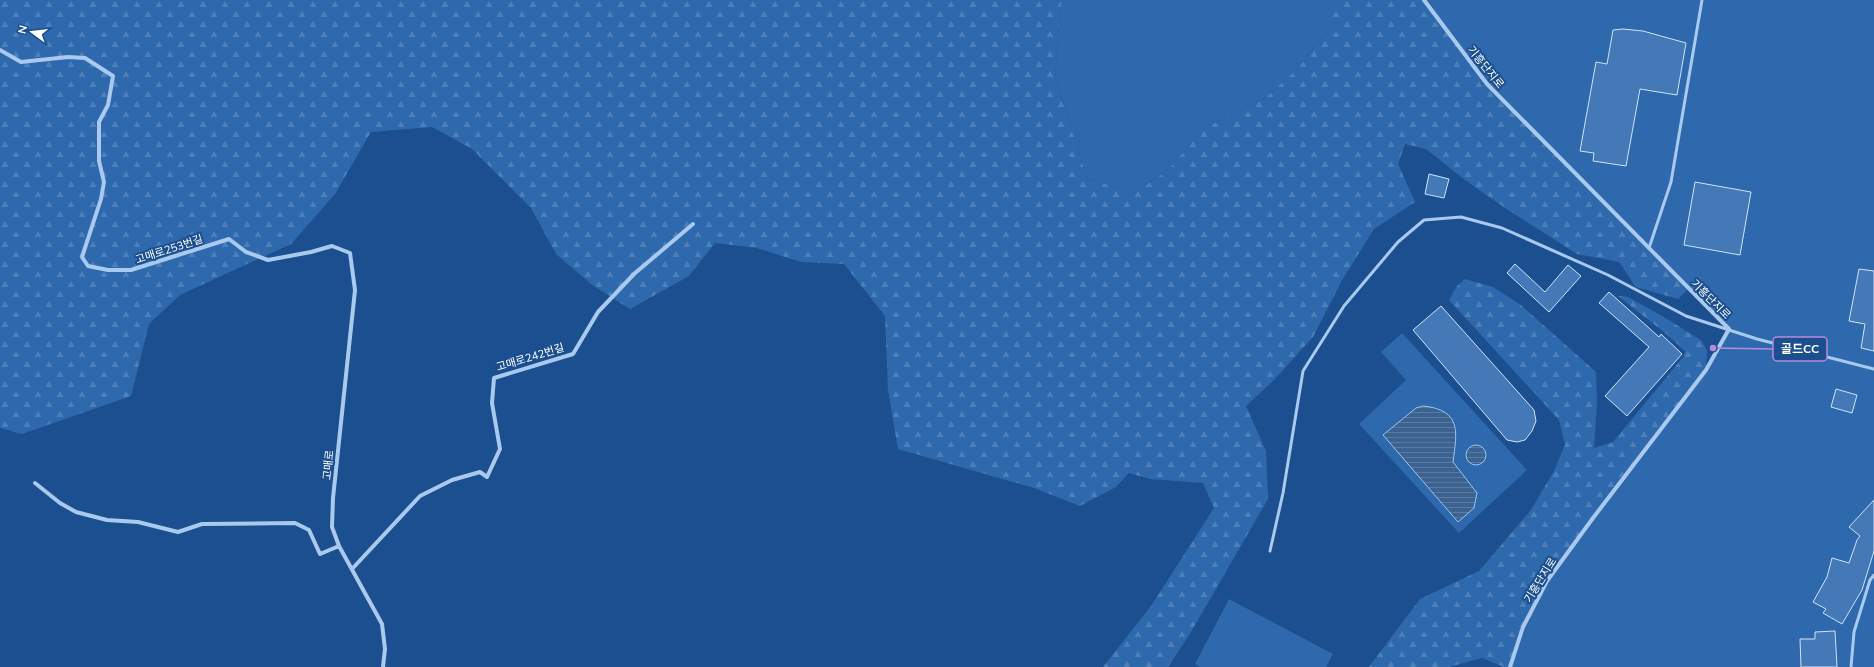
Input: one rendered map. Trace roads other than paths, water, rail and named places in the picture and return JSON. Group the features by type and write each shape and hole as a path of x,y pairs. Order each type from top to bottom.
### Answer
{"street":[{"name":"기흥단지로","path":"1424,0 1487,84 1729,329 1706,370 1592,518 1547,581 1523,627 1510,667"},
{"name":"고매로253번길","path":"0,50 21,62 68,57 85,58 113,76 108,105 99,122 99,161 104,182 101,199 82,257 88,266 108,270 131,270 229,239 246,252 268,260 312,252 332,246 350,253"},
{"name":"고매로242번길","path":"352,569 420,496 452,480 480,472 487,477 500,449 492,403 494,378 573,354 598,312 634,274 693,224"},
{"name":"고매로","path":"350,253 356,290 333,498 332,527 339,546 382,624 385,649 383,667"},
{"path":"35,483 60,503 76,512 108,520 138,522 178,532 202,524 296,523 309,530 320,554 339,546"}],"lane":[{"path":"1649,248 1671,182 1702,0"},
{"path":"1270,551 1283,493 1303,370 1344,306 1398,242 1424,220 1461,217 1502,228 1608,275 1686,316 1757,339 1874,369"},
{"path":"1851,667 1854,632 1870,580 1874,575"}],"place":[{"name":"골드CC","path":"1713,348"}]}
